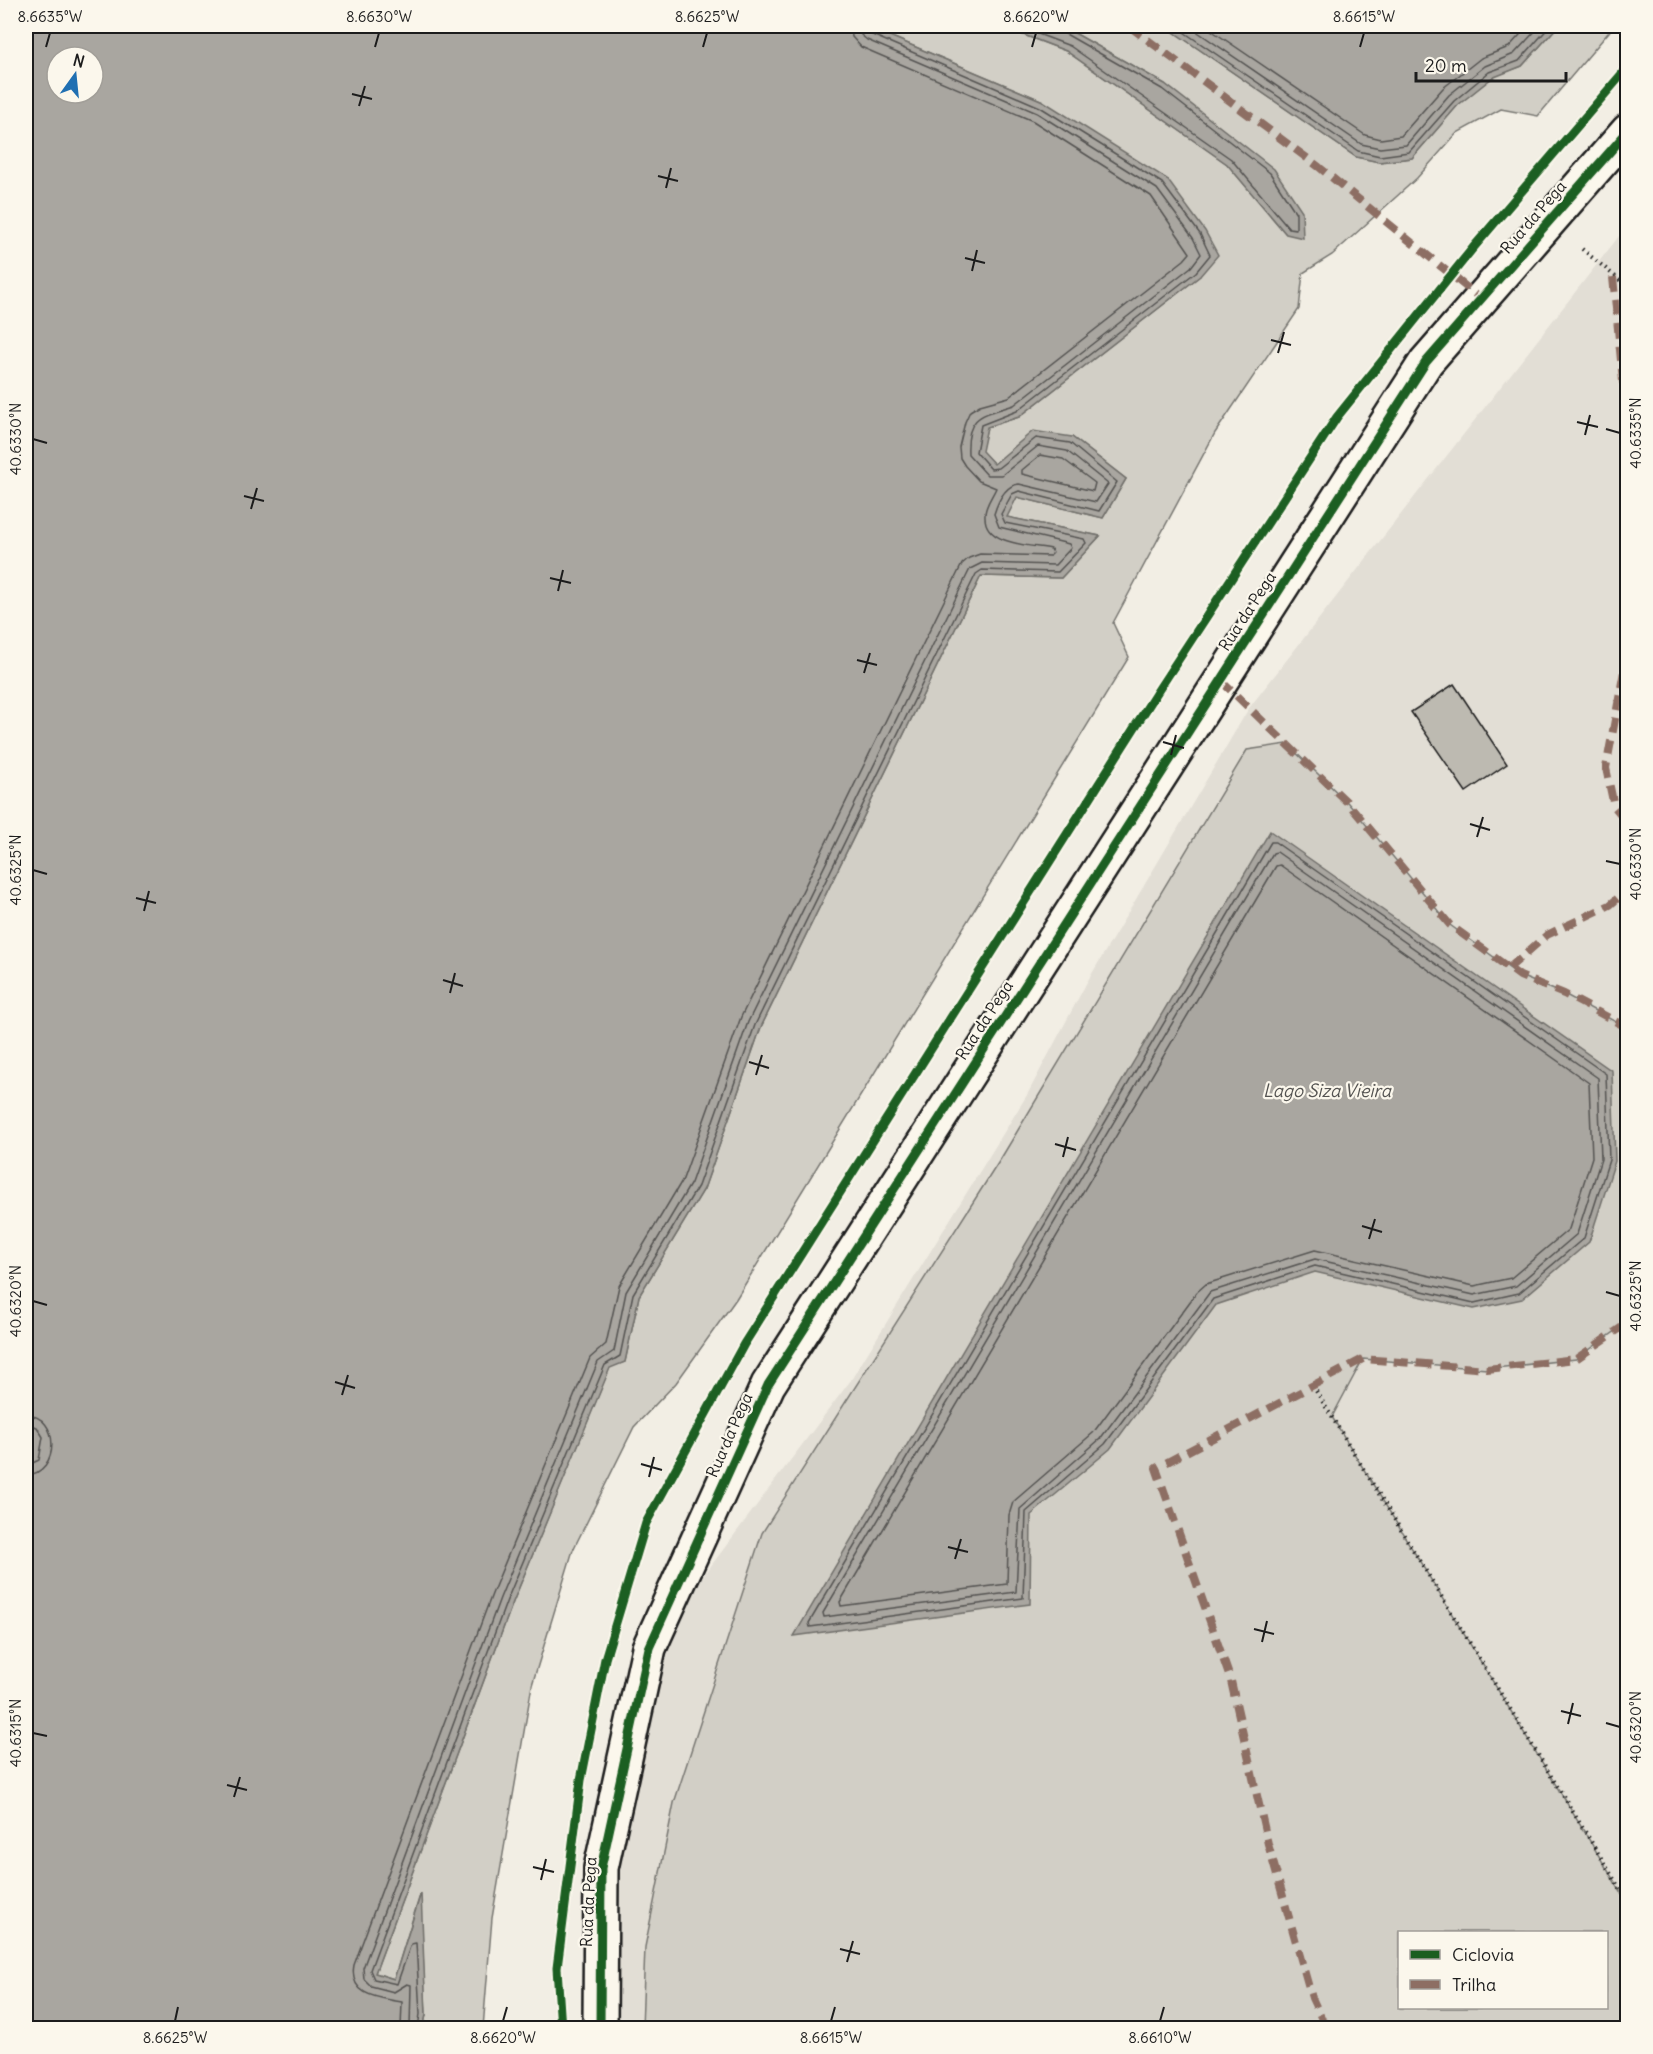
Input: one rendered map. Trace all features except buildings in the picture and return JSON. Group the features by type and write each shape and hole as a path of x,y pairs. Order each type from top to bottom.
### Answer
{"street":[{"name":"Rua da Pega","path":"600,2028 601,1868 649,1648 768,1385 1426,362 1628,131"}],"path":[{"path":"1550,220 1628,287"},
{"path":"1313,1386 1628,1902"}],"shaded area":[{"path":"866,26 1000,26 1066,51 1227,164 1286,234 1165,84 1062,26 1165,26 1356,157 1380,162 1412,158 1458,105 1492,77 1522,66 1558,26 1614,26 1538,116 1501,109 1457,133 1417,178 1332,255 1303,273 1299,309 1215,433 1113,623 1129,657 736,1299 676,1383 634,1427 573,1550 532,1685 492,1918 483,2028 423,2028 426,2015 420,1895 394,1979 375,1973 513,1602 610,1367 625,1362 639,1296 704,1189 761,1027 981,576 1061,578 1100,536 1006,517 1017,497 1103,518 1126,479 1072,437 994,464 981,451 987,427 1019,417 1200,276 1043,101"},
{"path":"1627,226 1627,2028 600,2028 601,1868 649,1648 851,1380 1027,1095 1087,982 1249,708"},
{"path":"1287,744 1348,803 1450,925 1520,976 1564,994 1627,1028 1627,1323 1576,1359 1487,1369 1363,1359 1332,1417 1627,1902 1627,2028 1327,2028 1324,2023 1326,2028 642,2028 645,1947 674,1803 762,1533 1000,1160 1247,750"}],"water":[{"path":"32,26 866,26 1043,101 1167,179 1205,231 1218,255 1200,276 1019,417 987,427 982,451 994,464 1033,431 1072,437 1126,479 1103,518 1017,497 1007,517 1100,536 1061,578 981,576 761,1027 704,1189 639,1296 625,1362 610,1368 513,1602 375,1973 394,1979 421,1893 426,2015 423,2028 26,2028 26,1473 29,1434 26,1439 26,47"},
{"path":"1000,26 1062,26 1165,84 1274,169 1302,211 1303,238 1286,234 1227,164 1066,51"},
{"path":"1165,26 1558,26 1522,66 1492,78 1458,105 1412,158 1379,162 1356,157"},
{"name":"Lago Siza Vieira","path":"1270,831 1612,1071 1615,1161 1589,1242 1522,1299 1474,1309 1315,1272 1216,1305 1110,1449 1031,1515 1030,1604 794,1636"}],"marked path":[{"path":"1129,26 1319,167 1481,299"},
{"path":"1613,277 1628,433"},
{"path":"1628,650 1606,768 1614,806 1628,823"},
{"path":"1220,680 1348,803 1450,925 1520,976 1564,994 1628,1028"},
{"path":"1509,968 1547,935 1610,905 1628,889"},
{"path":"1326,2028 1312,1998 1268,1844 1231,1681 1156,1468 1363,1359 1487,1369 1576,1359 1628,1323"}],"cycle path":[{"path":"561,2028 557,1968 581,1780 605,1659 646,1523 744,1344 1159,689 1337,417 1473,248 1628,67"},
{"path":"600,2028 601,1868 649,1648 768,1385 1426,362 1628,131"}]}
